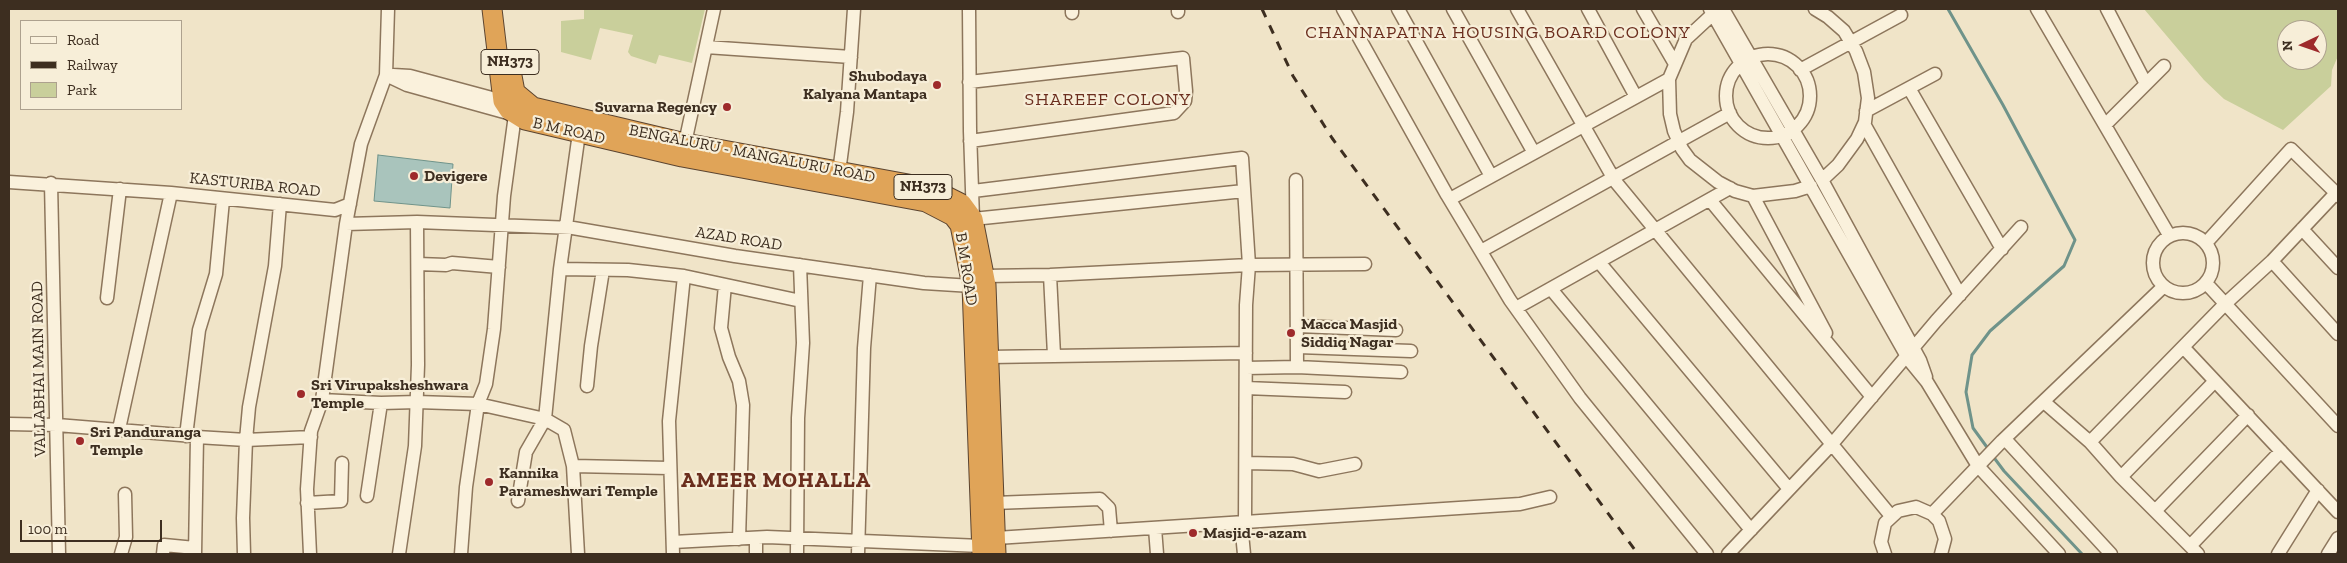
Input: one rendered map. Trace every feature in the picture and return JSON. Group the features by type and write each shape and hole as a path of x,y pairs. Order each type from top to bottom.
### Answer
{"highway":[{"name":"NH373","path":"492,9 502,100 509,110 521,112 511,79 504,9"},
{"name":"BENGALURU - MANGALURU ROAD","path":"521,112 533,107 685,143 838,172 902,191 930,188 962,204 974,220"},
{"name":"B M ROAD","path":"521,112 579,133 682,157 902,191 953,216 960,225 978,281 989,548"},
{"name":"NH373","path":"974,220 978,281 989,357 994,503 989,548"}],"street":[{"path":"310,554 307,503 311,437 322,400 346,224 361,144 386,75 388,61 388,9"},
{"path":"685,143 714,9"},
{"path":"838,172 847,112 854,9"},
{"path":"969,9 970,141 974,220 1244,191"},
{"path":"1343,9 1450,199 1516,308 1580,398 1707,554"},
{"path":"1398,9 1491,176"},
{"path":"1453,9 1534,153"},
{"path":"1517,9 1615,180 1891,516"},
{"path":"1588,9 1636,97"},
{"path":"1643,9 1675,64"},
{"path":"1815,9 1844,31 1864,72 1868,98 1865,118 1848,153 1816,183 1795,191 1752,196 1730,188 1704,172 1690,160 1681,146 1670,114 1668,79 1686,40 1715,10 1787,132 1816,183 1910,352 1920,360 1927,382 1980,464 2058,554"},
{"path":"2037,9 2170,235"},
{"path":"2107,9 2146,84"},
{"path":"1802,73 1902,19"},
{"path":"706,47 851,57"},
{"path":"1764,54 1778,55 1790,60 1802,73 1809,99 1801,122 1787,132 1764,138 1755,136 1739,126 1731,116 1726,92 1733,72 1745,61 1764,54"},
{"path":"969,82 1183,58 1186,91 1185,100 1174,113 970,141"},
{"path":"2105,126 2164,66"},
{"path":"1865,118 1909,88 1935,74"},
{"path":"386,75 410,76 502,100"},
{"path":"386,75 406,85 521,112 501,225 494,329 486,384 478,404 466,487 461,554"},
{"path":"1450,199 1668,79"},
{"path":"1909,88 2002,249"},
{"path":"1483,254 1615,180 1681,146 1731,116"},
{"path":"1865,118 1960,295"},
{"path":"518,502 526,452 545,419 560,269 579,133"},
{"path":"2090,442 2225,304 2272,261 2337,194 2291,149 2206,243"},
{"path":"973,190 1242,158 1249,265 1246,352 1246,463 1243,522 1244,554"},
{"path":"1296,180 1298,265 1297,367"},
{"name":"KASTURIBA ROAD","path":"9,182 51,183 171,193 335,210 350,204"},
{"name":"VALLABHAI MAIN ROAD","path":"51,183 60,554"},
{"path":"1516,308 1730,188"},
{"path":"107,298 120,189"},
{"path":"119,430 171,193"},
{"path":"1752,196 1840,358"},
{"path":"163,554 164,545 195,551 191,436 199,330 214,283 224,200"},
{"path":"1710,200 1872,397"},
{"path":"244,554 243,518 249,406 275,266 280,204"},
{"path":"399,554 415,446 418,222"},
{"name":"AZAD ROAD","path":"346,224 418,222 573,228 924,283 1249,265 1365,264"},
{"path":"1728,554 1832,444 1910,352 2022,227"},
{"path":"2302,229 2338,268"},
{"path":"2189,233 2206,243 2213,259 2211,276 2206,283 2190,293 2180,294 2163,287 2153,269 2152,259 2155,250 2170,235 2189,233"},
{"path":"2272,261 2338,334"},
{"path":"1600,262 1790,489"},
{"path":"418,264 446,265 452,263 499,266"},
{"path":"797,554 798,418 803,343 800,265"},
{"path":"560,269 628,270 684,276 801,302"},
{"path":"588,386 591,346 604,270"},
{"path":"858,554 864,348 870,275"},
{"path":"1050,275 1054,355"},
{"path":"684,276 669,421 673,548 756,538 858,539 920,548 989,548 1111,532 1520,504 1550,497"},
{"path":"2206,283 2338,426"},
{"path":"725,285 721,328 729,357 739,381 744,405 739,539"},
{"path":"1932,514 2003,440 2163,287"},
{"path":"1551,289 1751,530"},
{"path":"1298,326 1396,330"},
{"path":"1298,347 1411,351"},
{"path":"2184,348 2338,512"},
{"path":"989,357 1246,352"},
{"path":"1246,368 1297,367 1401,372"},
{"path":"2121,477 2215,381"},
{"path":"1246,388 1346,392"},
{"path":"322,400 381,404 416,402 478,404 545,419 564,430 573,466 578,554"},
{"path":"2044,402 2090,442 2121,477 2194,550 2281,451"},
{"path":"367,496 381,404"},
{"path":"2156,510 2248,416"},
{"path":"9,424 246,440 311,437"},
{"path":"2003,440 2111,554"},
{"path":"307,503 341,501 342,463"},
{"path":"1246,463 1293,464 1314,472 1355,464"},
{"path":"573,466 669,468"},
{"path":"2278,554 2318,490"},
{"path":"121,554 126,536 124,494"},
{"path":"994,503 1100,499 1109,508 1111,532"},
{"path":"1885,554 1881,542 1882,532 1891,516 1907,508 1916,507 1932,514 1943,530 1945,540 1941,554"},
{"path":"1155,528 1157,554"},
{"path":"756,538 756,554"},
{"path":"2328,554 2338,538"}],"green space":[{"path":"584,9 705,9 692,63 659,55 656,64 631,56 628,52 633,35 600,28 591,60 561,52 561,21 584,19"},
{"path":"2144,9 2338,9 2338,56 2332,70 2331,86 2283,130 2224,99 2204,80"}],"water":[{"path":"378,155 453,164 450,208 374,201"}],"waterway":[{"path":"1948,9 2003,105 2075,240 2064,266 1990,331 1972,355 1966,392 1973,428 1989,450"},
{"path":"1992,455 2004,471 2082,554"}],"railway":[{"path":"1262,9 1293,76 1332,138 1638,554"}],"place":[{"name":"Shubodaya Kalyana Mantapa","path":"937,85"},
{"name":"Suvarna Regency","path":"727,107"},
{"name":"Devigere","path":"414,176"},
{"name":"Macca Masjid Siddiq Nagar","path":"1291,333"},
{"name":"Sri Virupaksheshwara Temple","path":"301,394"},
{"name":"Sri Panduranga Temple","path":"80,441"},
{"name":"Kannika Parameshwari Temple","path":"489,482"},
{"name":"Masjid-e-azam","path":"1193,533"}],"district":[{"name":"CHANNAPATNA HOUSING BOARD COLONY","path":"1498,33"},
{"name":"SHAREEF COLONY","path":"1108,100"},
{"name":"AMEER MOHALLA","path":"776,481"}]}
